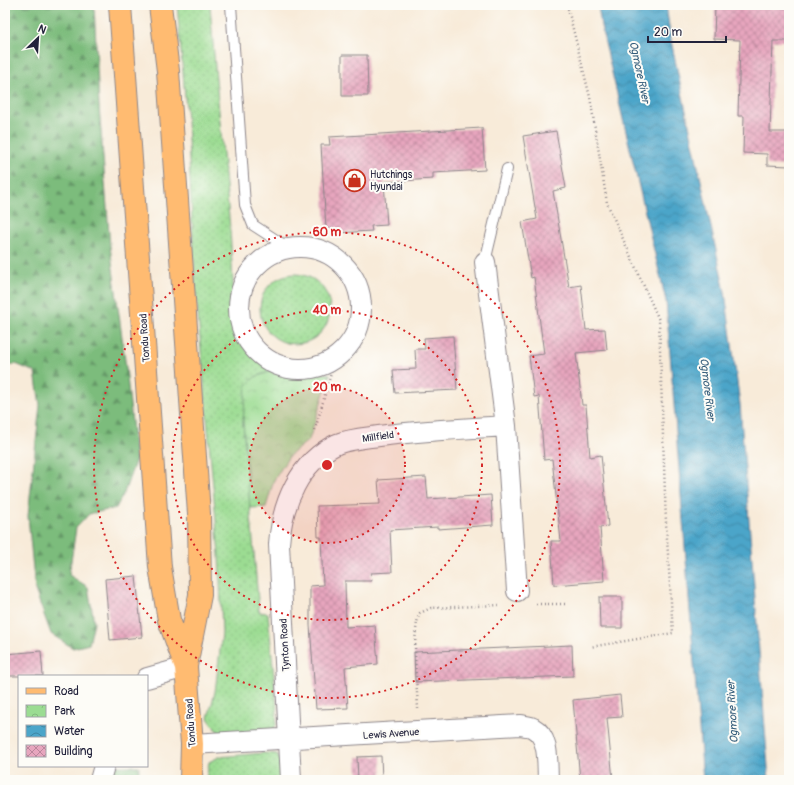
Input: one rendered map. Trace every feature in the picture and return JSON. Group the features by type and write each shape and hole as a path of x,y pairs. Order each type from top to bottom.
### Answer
{"main road":[{"name":"Tondu Road","path":"120,5 160,566 169,620 186,667 192,744 191,780"},
{"name":"Tondu Road","path":"160,5 168,72 199,514 200,595 186,667"}],"street":[{"path":"308,246 328,253 338,259 353,275 362,300 361,321 350,344 335,359 317,367 296,369 272,363 255,350 240,322 239,300 245,280 252,269 269,255 287,247 308,246"},
{"path":"485,262 506,426 517,591"},
{"name":"Millfield","path":"286,510 296,483 307,468 321,454 349,440 408,432 506,426"},
{"name":"Tynton Road","path":"286,510 281,524 279,544 291,780"},
{"path":"148,678 186,667"},
{"name":"Lewis Avenue","path":"192,744 521,725 532,727 540,732 544,742 548,780"},
{"path":"100,780 104,767"}],"lane":[{"path":"231,5 245,205 253,226 287,247"},
{"path":"485,262 507,169"}],"path":[{"path":"567,5 590,97 607,203 659,320 666,523 673,633 590,647"},
{"path":"534,604 566,604"},
{"path":"419,731 416,635 417,619 420,613 431,608 502,605"}],"green space":[{"path":"5,5 94,5 99,106 110,246 136,459 124,493 116,508 89,514 76,528 69,575 88,587 94,622 89,644 73,648 51,634 35,590 28,516 40,405 35,372 16,364 5,366"},
{"path":"177,5 210,5 230,228 235,317 246,346 257,358 275,370 255,377 243,422 259,612 268,613 277,709 276,725 271,733 226,735 217,731 208,718 215,692 222,633 219,555 195,281 187,120"},
{"path":"295,274 308,277 320,284 327,296 330,309 327,322 320,334 308,341 295,344 282,341 270,334 263,322 260,309 263,296 270,284 282,277"},
{"path":"275,370 330,374 309,440 290,455 284,464 274,480 266,507 250,508 243,422 246,386 255,377"},
{"path":"264,753 277,754 280,760 281,780 206,780 209,762 219,757"},
{"path":"105,767 139,767 139,780 100,780"}],"water":[{"name":"Ogmore River","path":"598,5 666,5 671,41 725,292 740,404 769,780 703,780 666,301 601,26"}],"building":[{"path":"715,5 789,8 789,41 773,41 770,132 789,132 789,166 767,165 767,154 743,153 744,116 738,116 740,40 714,39"},
{"path":"342,55 367,55 368,96 342,96"},
{"name":"Hutchings Hyundai","path":"482,128 485,170 433,173 433,179 384,182 387,225 371,226 372,231 335,233 335,228 326,229 321,145 330,145 329,137"},
{"path":"556,131 566,188 553,191 569,287 581,285 586,330 605,329 607,350 576,353 582,405 586,405 590,457 601,455 608,526 600,527 604,581 554,585 551,541 561,541 552,459 544,460 539,396 534,397 529,356 544,354 534,277 531,278 522,222 537,219 523,136"},
{"path":"453,336 457,390 395,393 393,370 416,369 415,349 425,349 424,338"},
{"path":"426,477 428,499 491,495 493,525 438,529 438,527 390,530 392,572 371,573 372,581 345,581 346,627 375,625 378,664 345,667 348,708 316,709 310,625 310,586 323,585 321,537 318,537 317,506 380,504 378,480"},
{"path":"136,576 142,637 110,640 105,579"},
{"path":"599,597 622,597 622,628 600,628"},
{"path":"572,645 573,676 415,682 414,652"},
{"path":"41,651 43,675 5,676 5,654"},
{"path":"620,695 622,717 607,718 613,780 580,780 573,700"},
{"path":"381,756 382,780 358,780 357,757"}],"place":[{"name":"Hutchings Hyundai","path":"354,180"}]}
